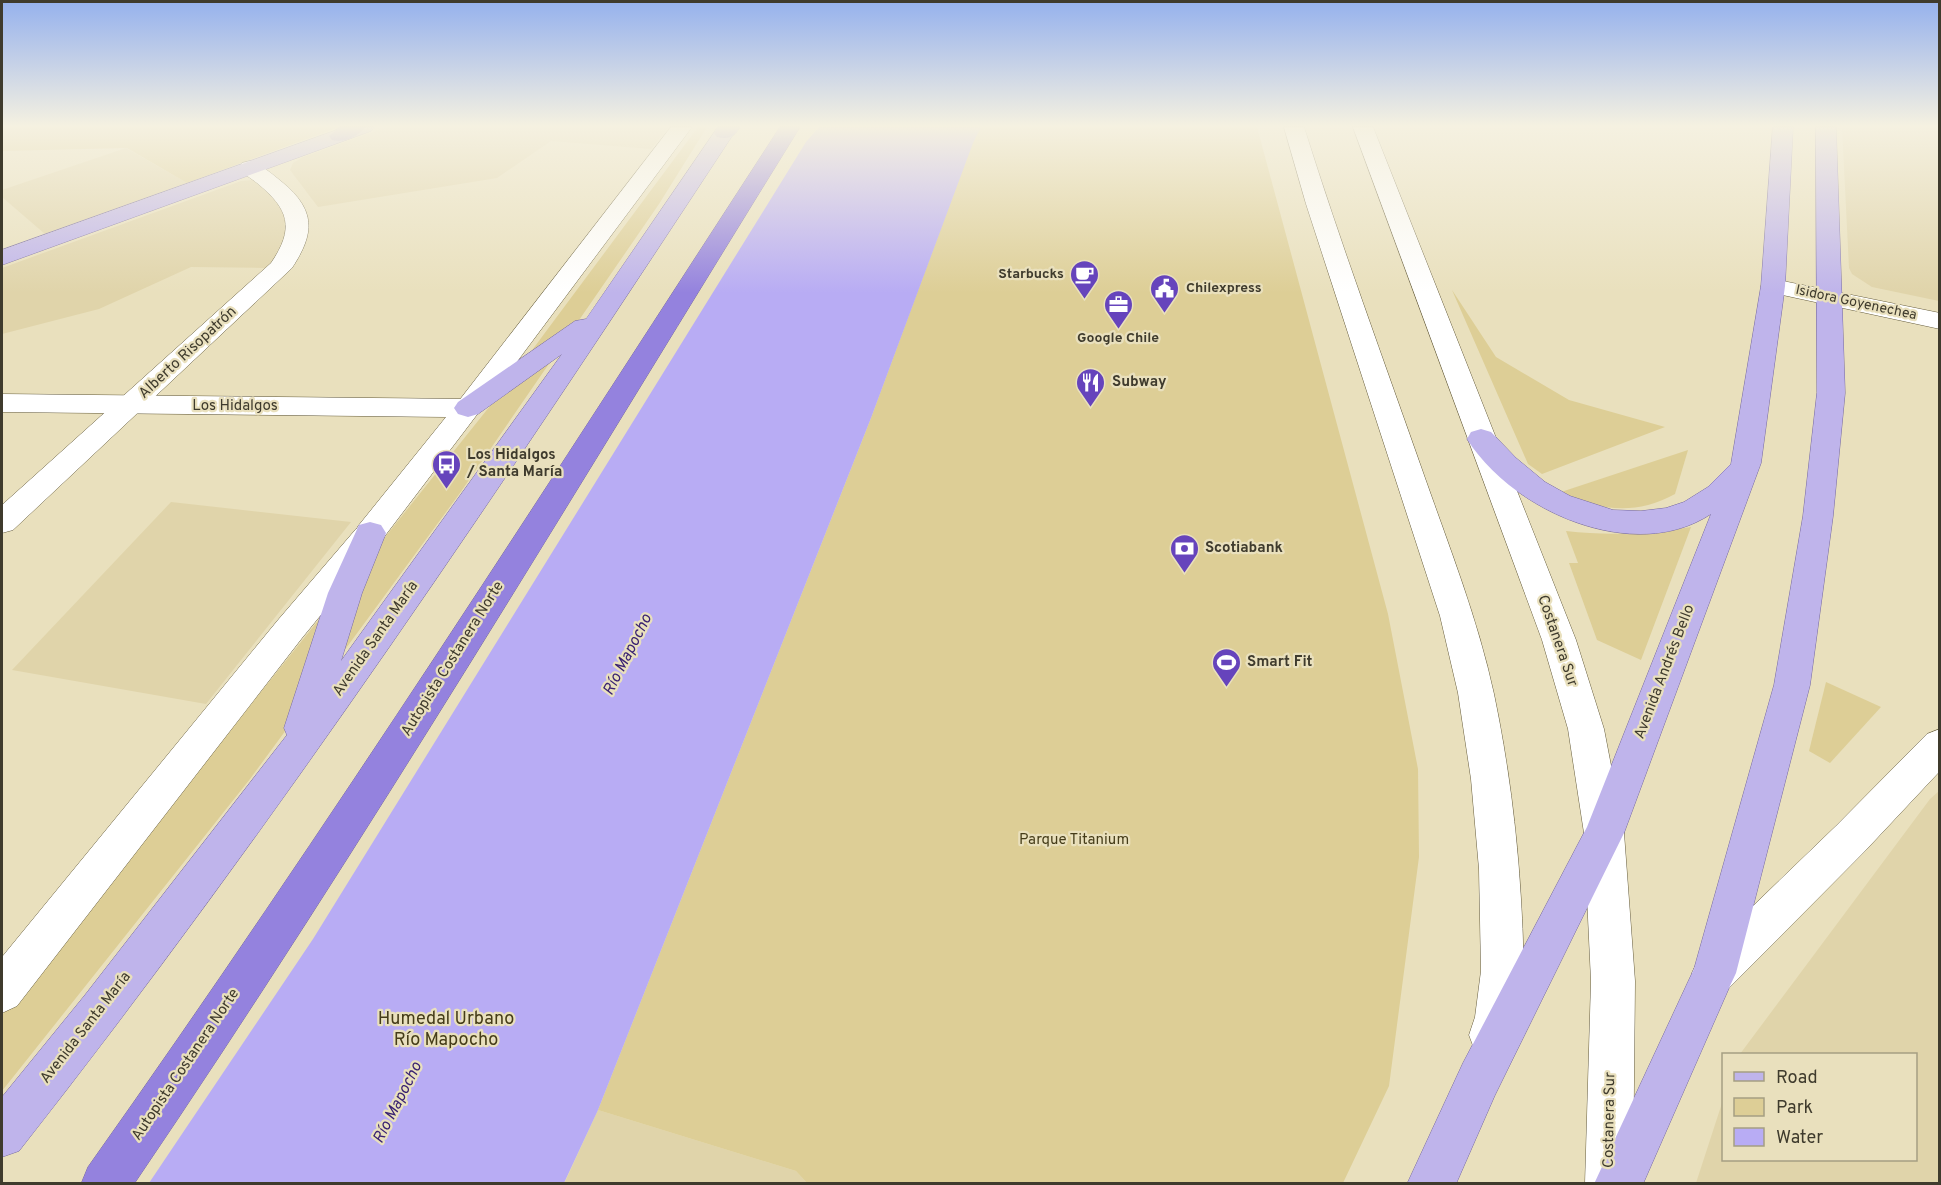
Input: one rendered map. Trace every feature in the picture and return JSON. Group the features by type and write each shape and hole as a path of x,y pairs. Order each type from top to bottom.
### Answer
{"highway":[{"name":"Autopista Costanera Norte","path":"105,1184 395,752 755,182"}],"main road":[{"path":"2,258 211,182"},
{"name":"Alberto Risopatrón","path":"2,522 132,405 280,268 291,255 300,229 295,207 269,182"},
{"path":"2,991 290,629 370,533 640,182"},
{"name":"Avenida Santa María","path":"2,1134 101,1011 294,755 609,305 691,182"},
{"path":"1311,182 1457,616 1476,693 1492,801 1499,869 1503,971 1497,1017 1479,1079"},
{"name":"Costanera Sur","path":"1385,182 1559,640 1586,729 1604,833 1613,981 1609,1184"},
{"name":"Avenida Andrés Bello","path":"1431,1184 1479,1079 1604,833 1746,463 1773,286 1779,182"},
{"path":"1618,1184 1714,973 1792,685 1818,516 1831,393 1827,182"},
{"name":"Isidora Goyenechea","path":"1773,286 1940,321"},
{"path":"468,408 555,348 609,305"},
{"name":"Los Hidalgos","path":"2,403 468,408"},
{"path":"1481,439 1535,490 1587,516 1619,523 1655,522 1682,515 1705,503 1733,480 1746,463"},
{"path":"294,755 345,593 370,533"},
{"path":"1714,973 1851,838 1940,745"}],"shaded area":[{"path":"25,182 187,183 45,234 2,197 2,190"},
{"path":"237,182 259,182 288,215 287,243 267,268 191,267 99,309 2,334 2,268"},
{"path":"299,182 470,182 318,207"},
{"path":"1845,182 1939,182 1939,301 1872,287 1852,274 1849,268"},
{"path":"171,502 351,522 206,704 12,670"},
{"path":"1939,791 1939,1183 1696,1183 1722,1103 1722,1161 1917,1161 1917,1053 1741,1053 1930,799"},
{"path":"598,1110 796,1171 807,1183 564,1184"}],"green space":[{"path":"657,182 673,182 460,493 250,779 2,1091 2,1015 498,396"},
{"name":"Parque Titanium","path":"789,182 954,182 162,1184"},
{"name":"Parque Titanium","path":"958,182 1272,182 1388,614 1418,769 1419,857 1389,1086 1343,1183 807,1183 796,1171 598,1110 871,418"},
{"path":"1452,290 1496,357 1569,400 1665,427 1542,474 1528,464"},
{"path":"1688,450 1675,494 1645,506 1616,508 1602,506 1558,493"},
{"path":"1691,527 1641,660 1597,640 1569,563 1578,563 1566,531 1628,534"},
{"path":"1826,682 1881,707 1830,763 1809,751"}],"water":[{"name":"Humedal Urbano Río Mapocho","path":"781,182 958,182 871,418 598,1110 564,1183 149,1183 313,939"}],"place":[{"name":"Starbucks","path":"1085,300"},
{"name":"Chilexpress","path":"1165,314"},
{"name":"Google Chile","path":"1118,330"},
{"name":"Subway","path":"1091,408"},
{"name":"Los Hidalgos / Santa María","path":"446,490"},
{"name":"Scotiabank","path":"1184,574"},
{"name":"Smart Fit","path":"1226,688"}],"water label":[{"name":"Río Mapocho","path":"628,655"},
{"name":"Río Mapocho","path":"398,1103"}]}
